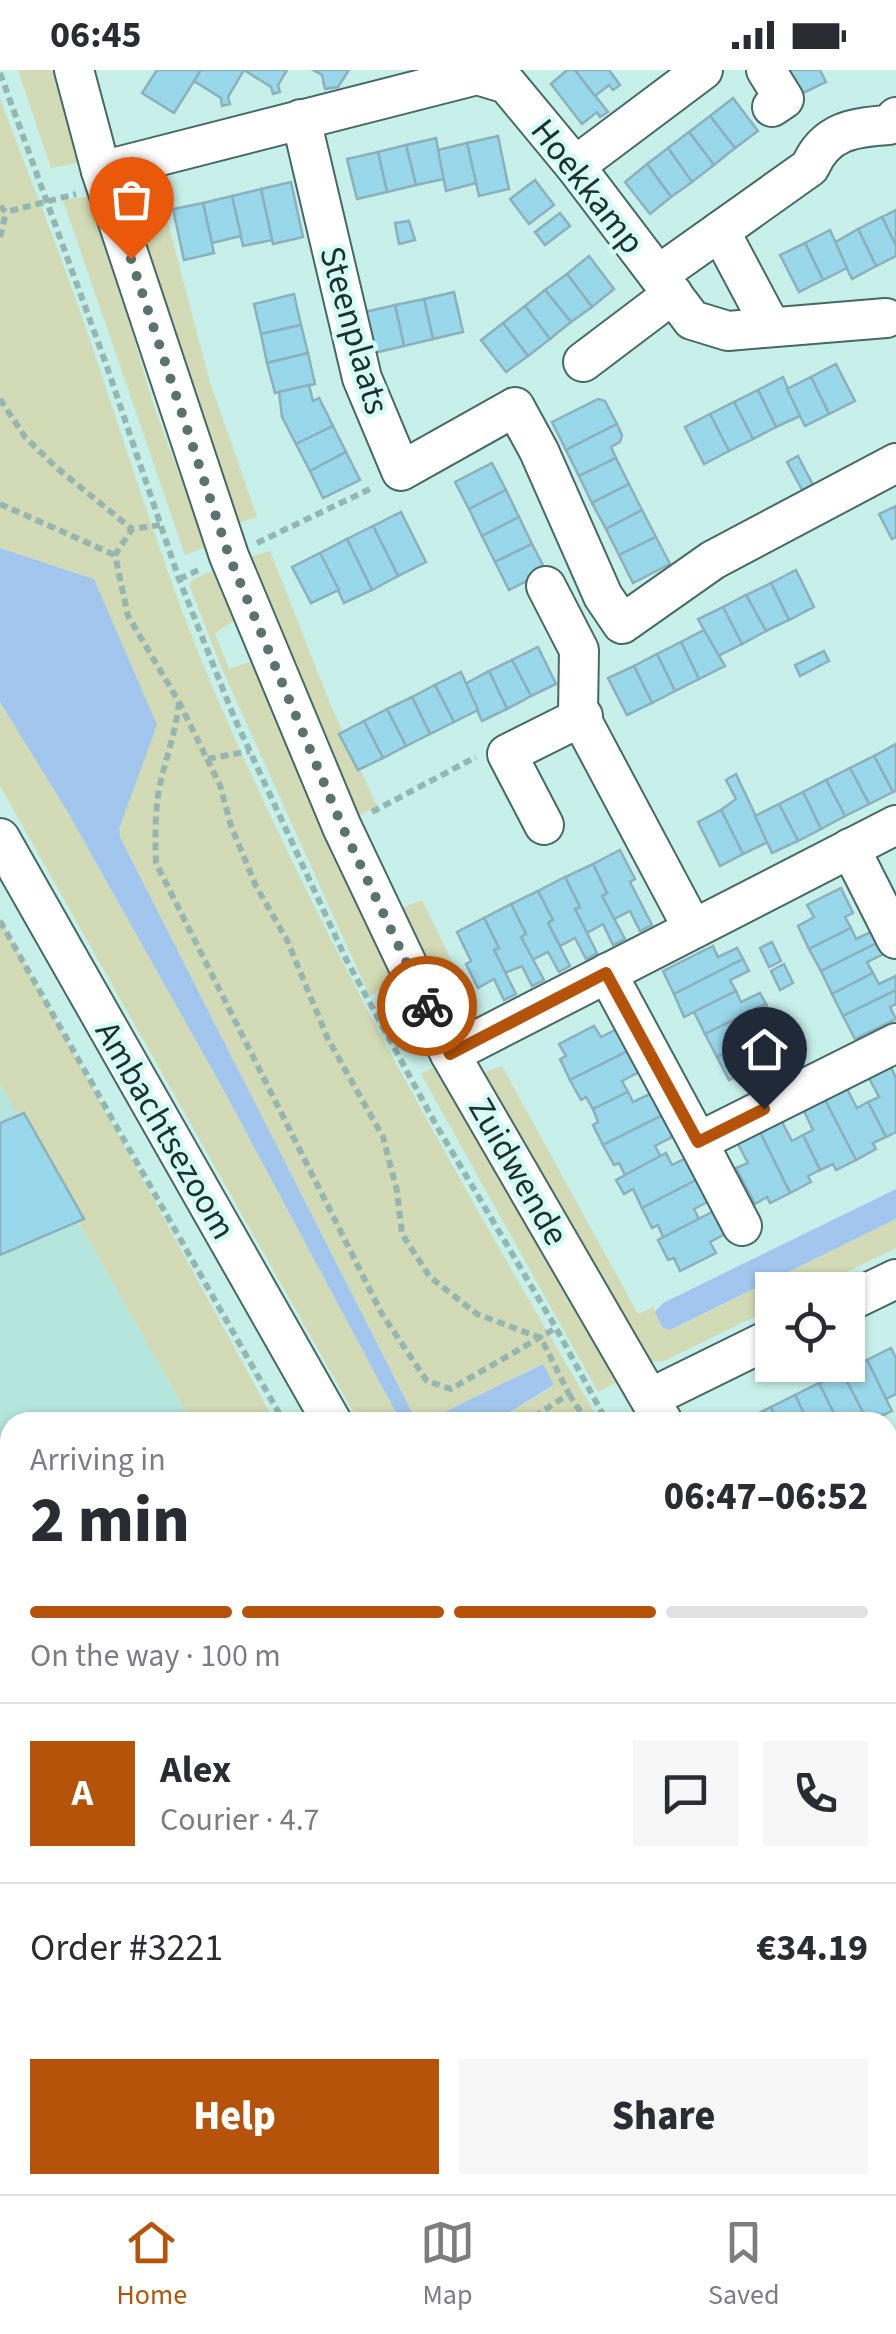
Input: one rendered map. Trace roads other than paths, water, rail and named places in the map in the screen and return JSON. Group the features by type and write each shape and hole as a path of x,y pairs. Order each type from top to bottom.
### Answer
{"street":[{"name":"Zuidwende","path":"74,70 102,171 229,556 342,826 450,1054 656,1410"},
{"path":"575,166 703,70"},
{"path":"766,70 784,99 772,108"},
{"name":"Hoekkamp","path":"102,171 301,118 394,82 477,74 507,84 692,320 728,330 893,323"},
{"name":"Steenplaats","path":"301,118 362,378 400,471 515,408 539,451 603,596 622,624"},
{"path":"583,362 720,231 810,167 817,149 853,127 894,122"},
{"path":"720,231 771,327"},
{"path":"579,650 713,560 896,463"},
{"path":"546,586 579,650 578,712 693,929"},
{"path":"544,825 507,754 583,716"},
{"path":"450,1054 896,825"},
{"name":"Ambachtsezoom","path":"0,838 326,1412"},
{"path":"850,848 896,940"},
{"path":"606,973 742,1226"},
{"path":"698,1142 896,1043"},
{"path":"865,1294 896,1279"},
{"path":"656,1410 755,1349"}],"water":[{"path":"0,548 94,579 157,725 119,829 121,839 412,1412 396,1412 222,1087 67,811 0,702"},
{"path":"896,1189 896,1219 788,1272 755,1272 755,1288 670,1330 662,1327 655,1312 663,1303"},
{"path":"543,1364 554,1385 509,1412 445,1412"}]}
